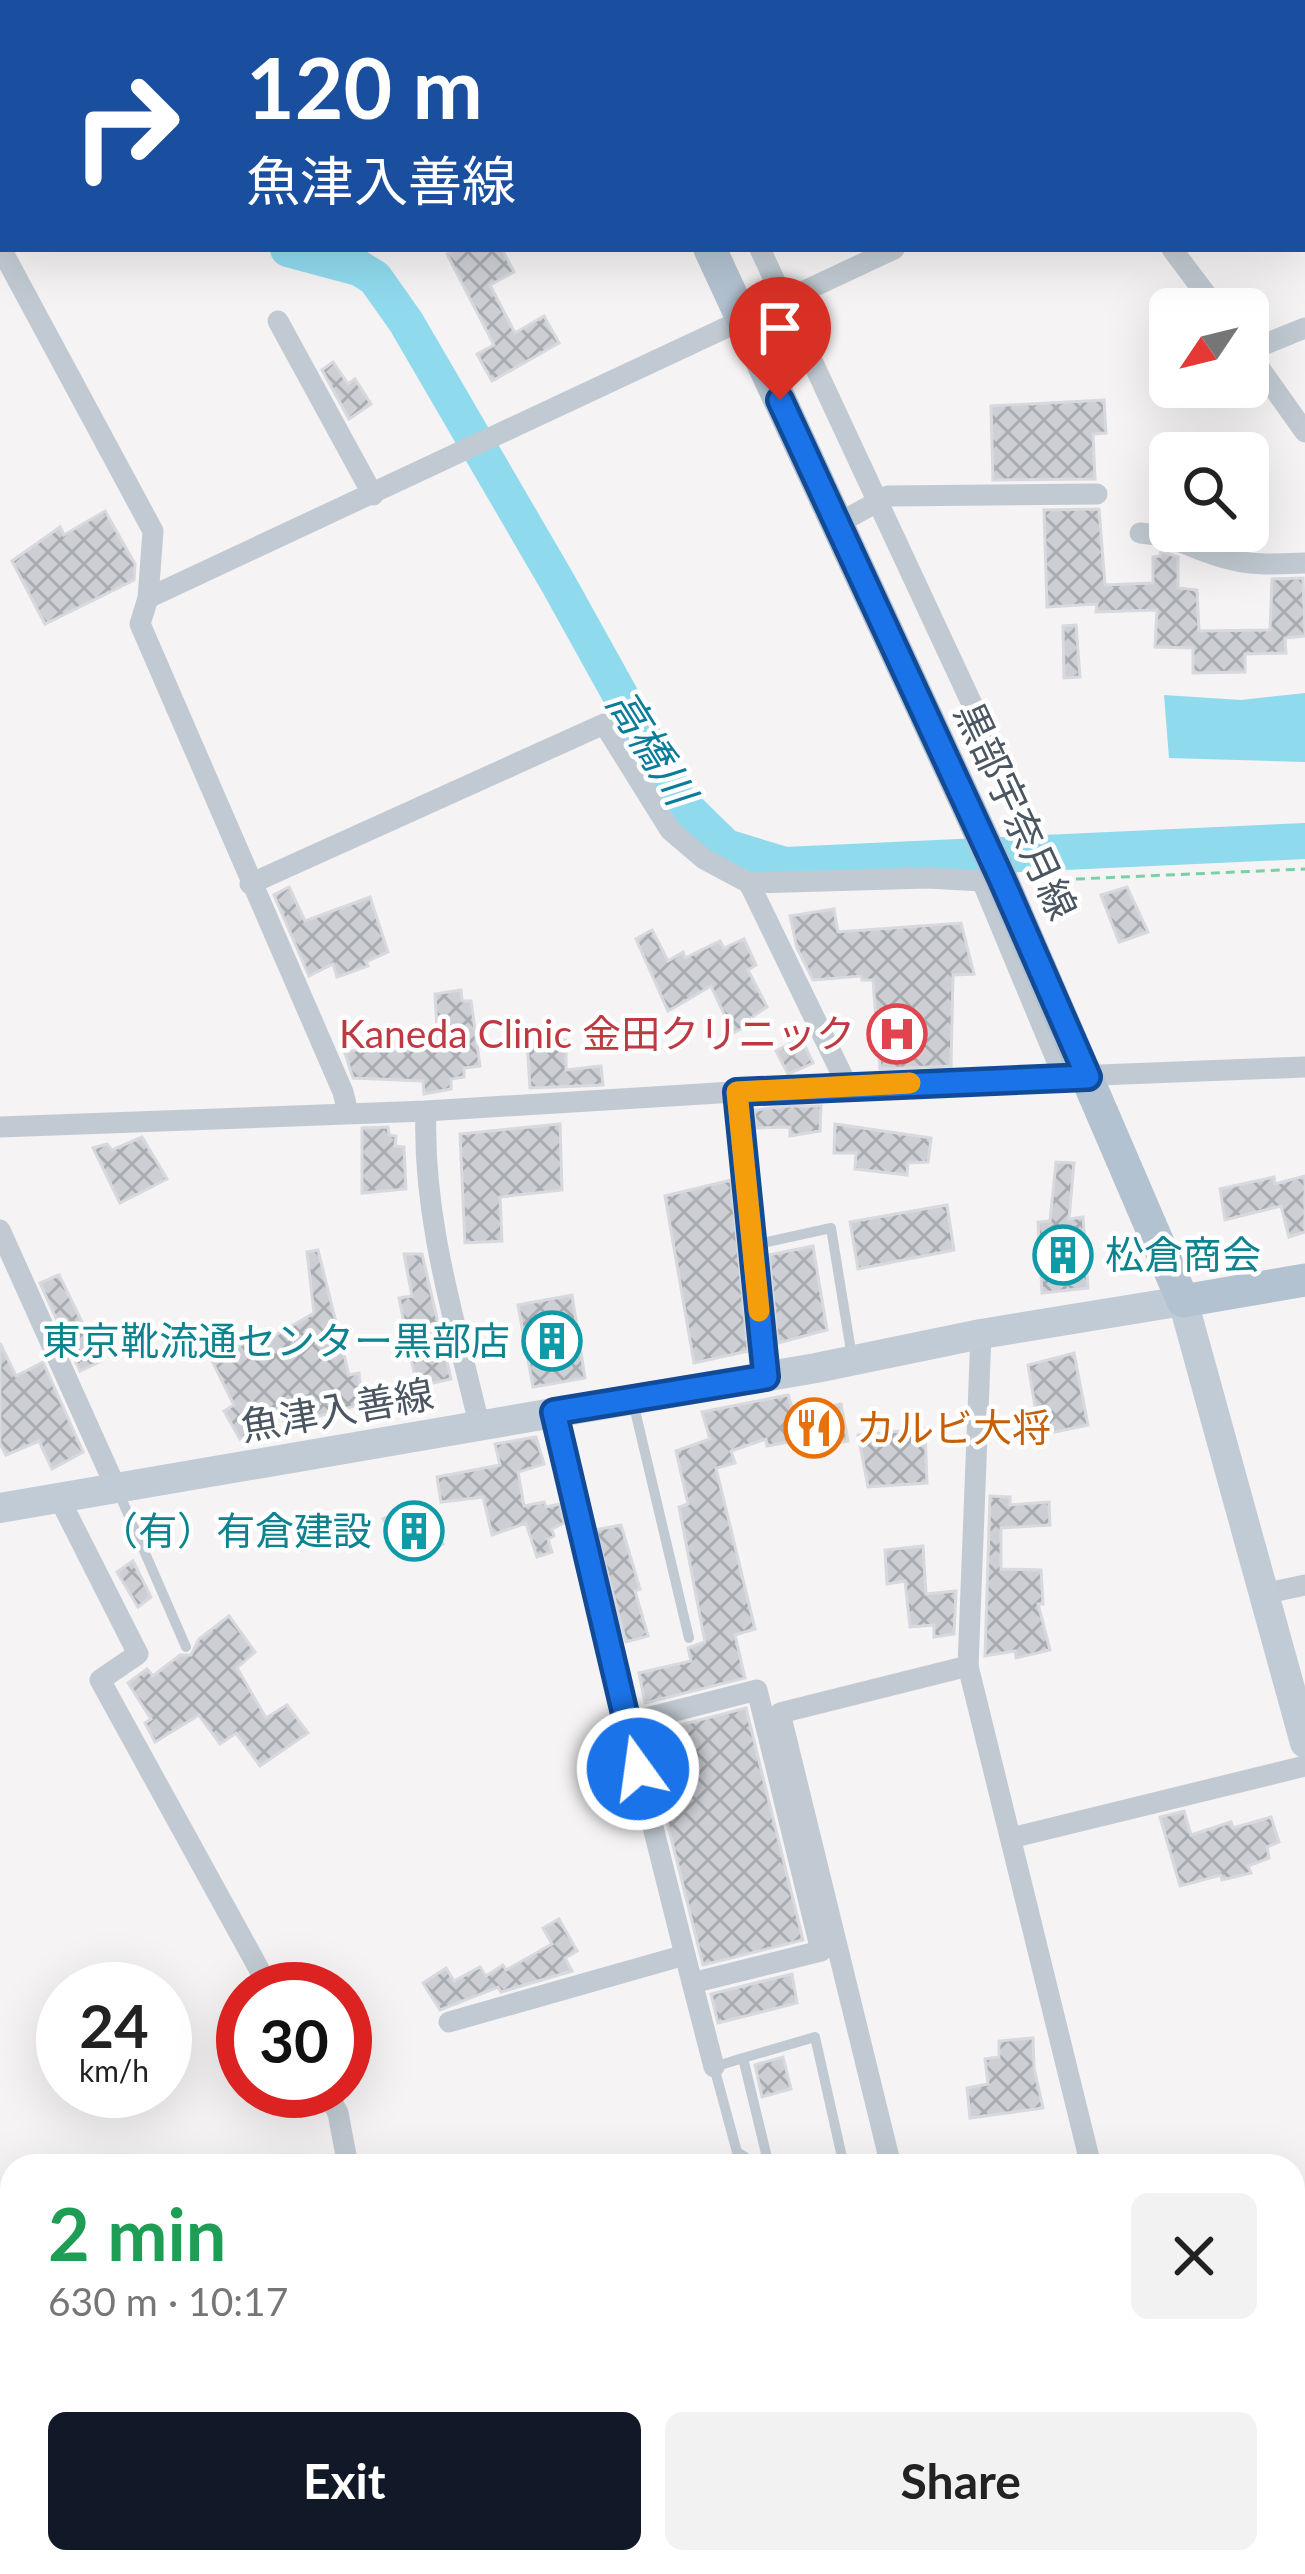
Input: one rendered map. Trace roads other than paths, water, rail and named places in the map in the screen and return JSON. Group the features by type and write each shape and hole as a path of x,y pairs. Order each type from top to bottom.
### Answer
{"main road":[{"name":"黒部宇奈月線","path":"711,252 1004,883 1076,1078 1183,1300"},
{"path":"1305,1280 1183,1300 1305,1743"},
{"name":"魚津入善線","path":"0,1508 766,1377 1183,1300"}],"street":[{"path":"761,252 1027,822"},
{"path":"148,598 887,252"},
{"path":"1174,252 1201,288"},
{"path":"2,256 153,531 148,598 140,623 343,1091 348,1113"},
{"path":"278,321 373,495"},
{"path":"1269,343 1305,328"},
{"path":"1269,381 1305,432"},
{"path":"837,524 888,496 1097,494"},
{"path":"1140,533 1173,536 1224,558 1263,565 1305,563"},
{"path":"250,884 604,724 670,830 704,860 748,883 982,881 1076,1078"},
{"path":"748,883 847,1085"},
{"path":"0,1127 1305,1067"},
{"path":"737,1092 766,1377"},
{"path":"426,1111 424,1165 438,1250 479,1424"},
{"path":"0,1230 116,1488"},
{"path":"981,1334 968,1666 1087,2154"},
{"path":"554,1412 714,2067"},
{"path":"59,1498 138,1654 100,1680 255,1962"},
{"path":"1263,1594 1305,1585"},
{"path":"888,2154 779,1713 968,1666"},
{"path":"627,1723 757,1690 820,1952 692,1983"},
{"path":"1010,1838 1305,1766"},
{"path":"449,2022 685,1955"},
{"path":"339,2118 346,2154"}],"lane":[{"path":"752,1245 831,1228 852,1361"},
{"path":"632,1399 689,1638"},
{"path":"116,1488 187,1647"},
{"path":"740,2154 714,2067 815,2037 841,2154"},
{"path":"743,2058 767,2154"}],"water":[{"path":"1305,693 1305,762 1169,758 1164,695 1241,700"}],"waterway":[{"name":"高橋川","path":"299,252 359,268 375,278 406,322 558,583 679,801 726,847 785,865 1305,841"}],"place":[{"name":"Kaneda Clinic 金田クリニック","path":"897,1034"},
{"name":"松倉商会","path":"1063,1255"},
{"name":"東京靴流通センター黒部店","path":"552,1341"},
{"name":"カルビ大将","path":"814,1428"},
{"name":"（有）有倉建設","path":"414,1531"}]}
